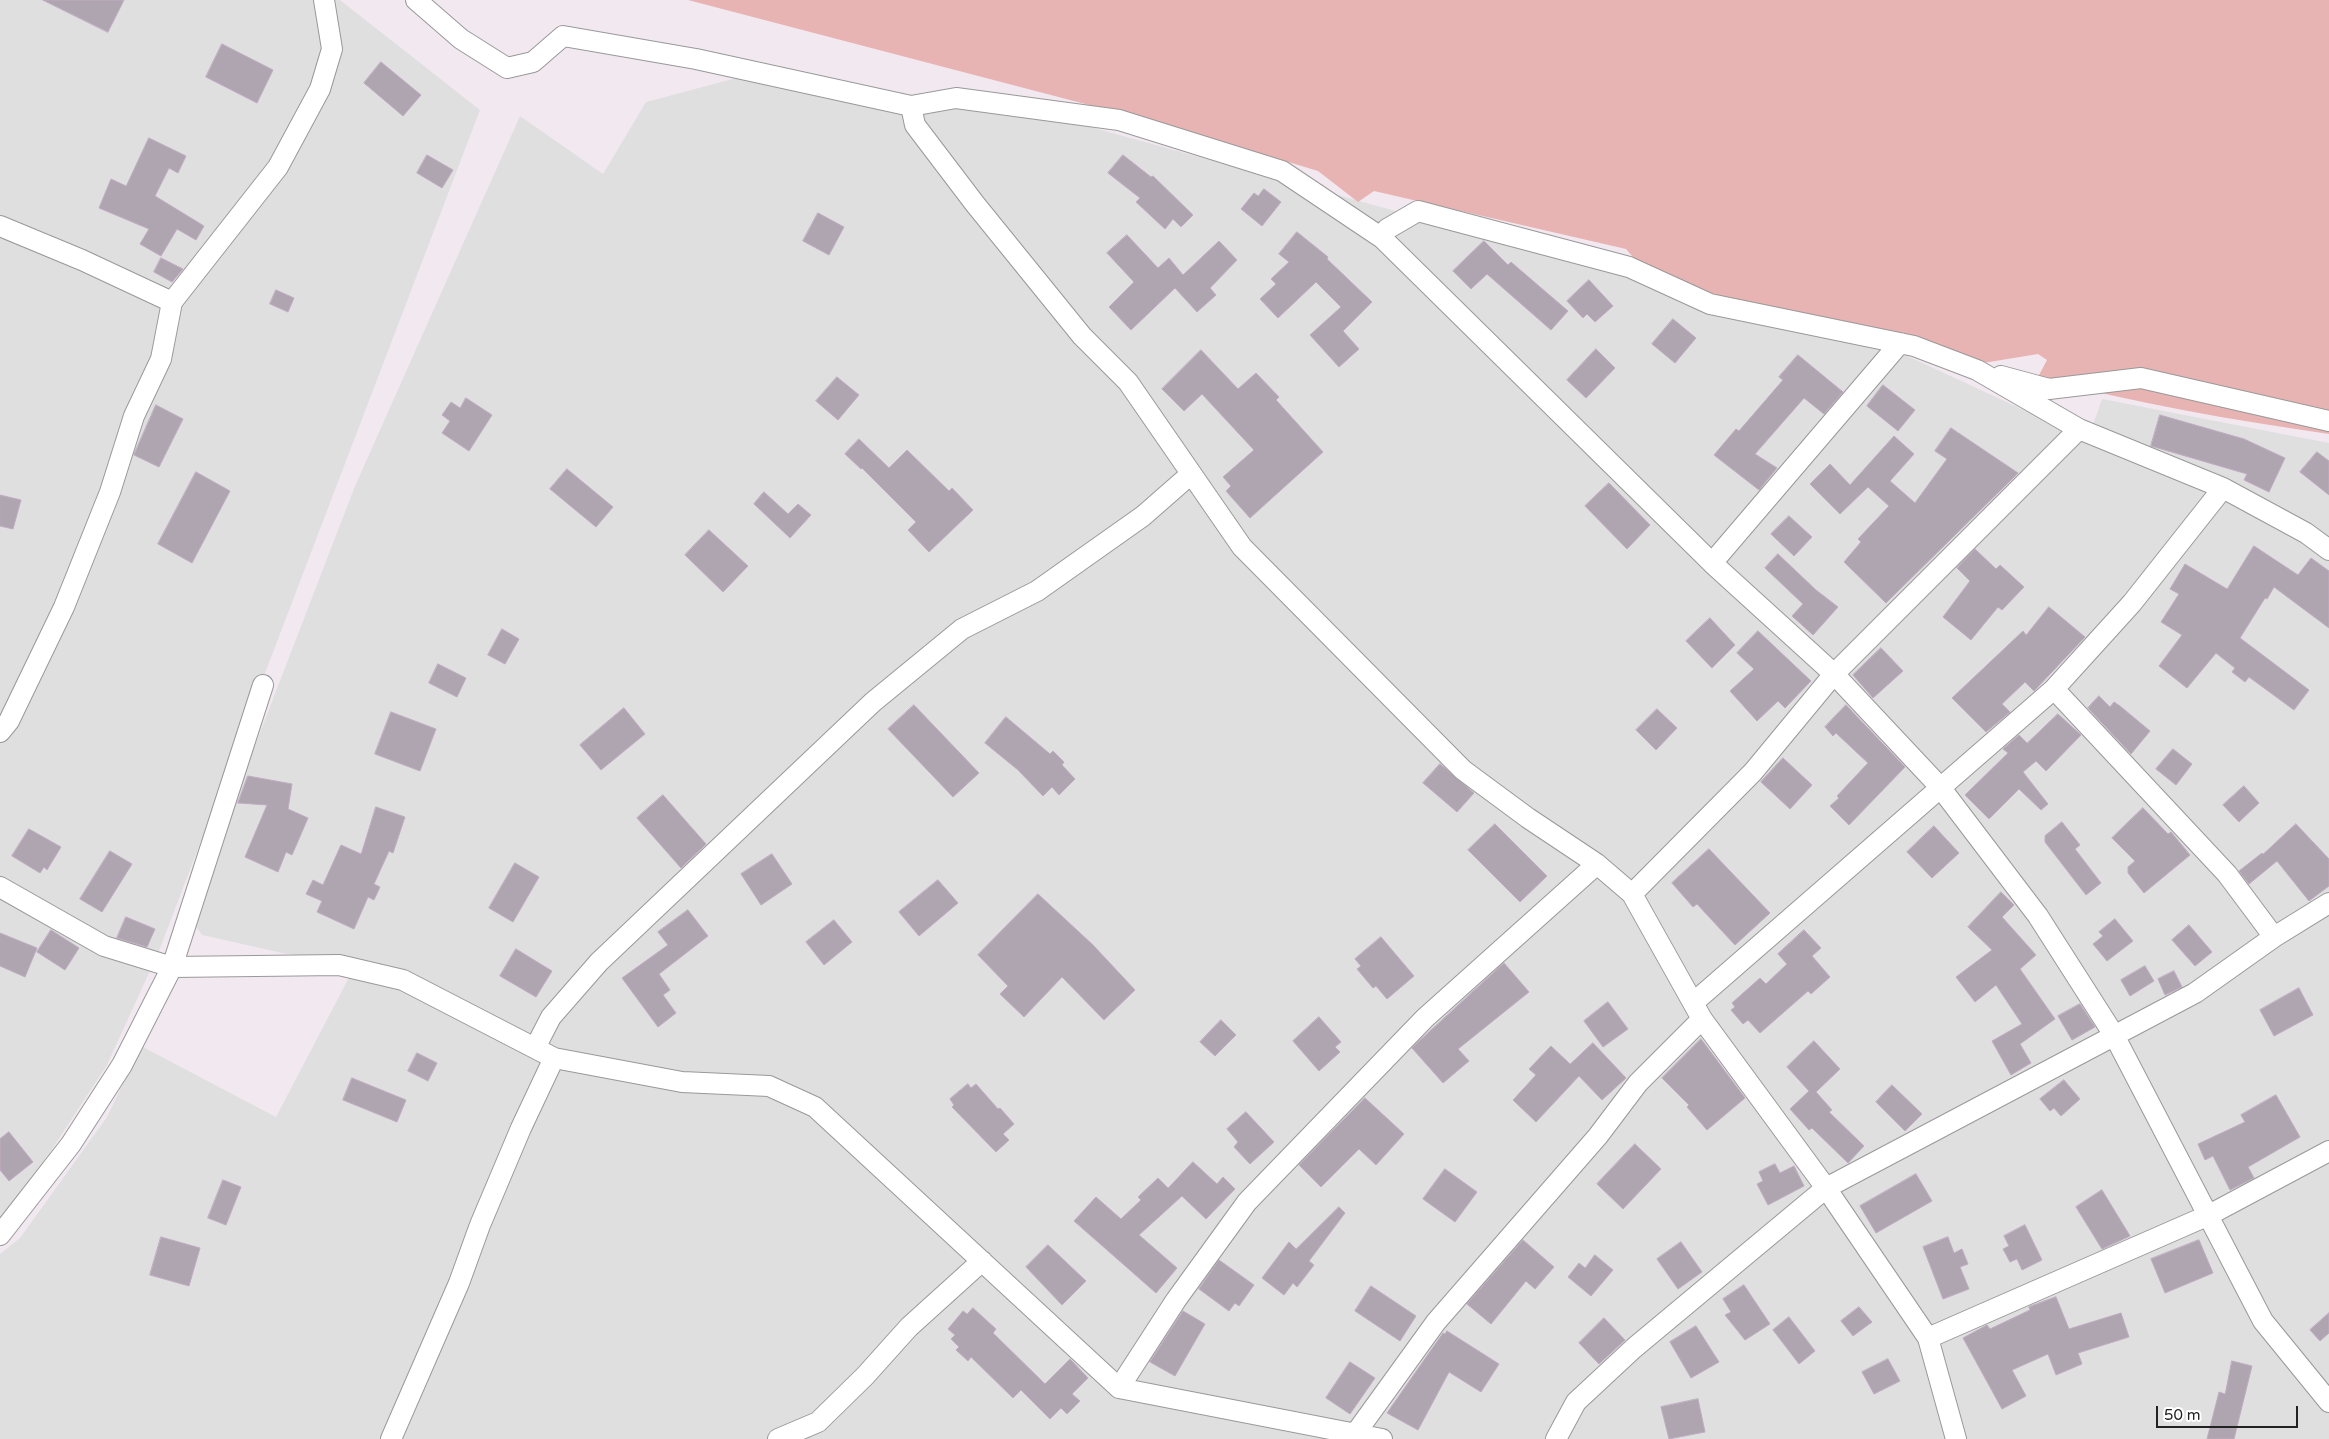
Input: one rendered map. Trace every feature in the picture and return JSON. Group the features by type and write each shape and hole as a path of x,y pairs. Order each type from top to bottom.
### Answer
{"street":[{"path":"0,732 9,720 64,608 110,492 134,416 161,359 172,302 196,268 278,167 320,88 332,49 324,0"},
{"path":"416,0 461,39 507,68 533,62 563,36 696,59 911,106 956,98 1119,120 1282,171 1382,238 1712,563 1834,674 1940,787 2038,916 2114,1035 2263,1321 2329,1402"},
{"path":"911,106 915,125 1082,336 1128,382 1242,547 1464,770 1528,818 1597,864 1632,894 1697,1011 1826,1188 1928,1338 1956,1439"},
{"path":"1382,238 1387,230 1418,212 1629,267 1710,304 1914,346 1977,370 2049,389 2141,378 2329,421"},
{"path":"0,226 82,260 172,302"},
{"path":"1712,563 1900,343"},
{"path":"1977,370 2079,430 2222,488 2306,532 2329,550"},
{"path":"1632,894 1753,772 1834,674 2079,430"},
{"path":"536,1048 551,1017 599,962 874,702 962,630 1037,591 1143,516 1191,474"},
{"path":"1350,1437 1436,1322 1598,1136 1638,1083 1697,1011 1940,787 2054,689 2132,603 2222,488"},
{"path":"0,1235 71,1144 97,1105 122,1065 172,967 263,685"},
{"path":"2054,689 2227,874 2274,937"},
{"path":"1118,1388 1176,1300 1247,1202 1425,1018 1597,864"},
{"path":"0,886 104,946 172,967 339,966 403,980 554,1058 682,1082 769,1086 815,1108 1118,1388 1350,1437 1382,1439"},
{"path":"1556,1439 1576,1402 1583,1395 1634,1348 1826,1188 2195,993 2274,937 2329,903"},
{"path":"392,1439 459,1284 480,1225 521,1128 554,1058"},
{"path":"1928,1338 2208,1215 2329,1151"},
{"path":"778,1439 818,1422 865,1376 909,1327 982,1261"}],"shaded area":[{"path":"0,0 340,0 480,110 159,951 107,1065 41,1166 0,1221"},
{"path":"688,0 2329,0 2329,434 2183,410 2110,395 2038,377 2047,360 2038,354 1971,365 1791,319 1645,271 1626,249 1374,191 1358,202 1318,171 1173,127"},
{"path":"755,73 904,112 945,98 1065,120 1886,346 2067,430 2091,430 2102,399 2329,443 2329,1439 0,1439 0,1254 20,1238 107,1117 141,1046 276,1117 356,964 282,953 202,935 189,917 355,486 520,116 603,174 646,102"}],"building":[{"path":"43,0 124,0 108,32"},
{"path":"222,44 273,70 257,103 206,77"},
{"path":"381,62 421,95 403,116 364,83"},
{"path":"149,138 186,156 178,173 169,168 155,196 204,226 196,240 177,229 161,256 140,244 149,229 99,208 111,179 126,186"},
{"path":"427,155 453,170 442,188 417,173"},
{"path":"1123,155 1151,177 1153,176 1193,215 1181,227 1173,219 1165,229 1136,202 1140,198 1108,173"},
{"path":"1264,189 1281,202 1262,226 1241,209 1254,193 1258,196"},
{"path":"818,213 844,227 829,255 803,241"},
{"path":"1297,232 1328,257 1327,259 1372,302 1343,331 1359,349 1339,367 1310,335 1341,307 1316,282 1278,318 1260,299 1276,284 1271,279 1289,262 1279,254"},
{"path":"1127,235 1158,268 1169,258 1183,275 1219,241 1237,260 1210,288 1216,295 1197,312 1175,288 1131,330 1109,307 1134,282 1107,253"},
{"path":"1484,241 1508,265 1511,262 1568,311 1551,330 1487,274 1471,289 1453,271"},
{"path":"161,258 183,269 172,282 154,272"},
{"path":"1589,280 1613,306 1595,322 1587,314 1583,318 1567,301"},
{"path":"276,290 294,298 288,312 270,304"},
{"path":"1673,319 1696,338 1675,363 1652,344"},
{"path":"1596,349 1615,368 1586,398 1567,380"},
{"path":"1201,350 1238,389 1256,373 1279,397 1276,400 1323,452 1250,518 1226,491 1231,486 1223,477 1254,450 1202,394 1184,411 1162,389"},
{"path":"1798,355 1843,392 1824,414 1804,398 1755,454 1777,468 1759,490 1714,455 1736,429 1739,431 1783,380 1779,377"},
{"path":"837,377 859,395 838,420 816,401"},
{"path":"1883,385 1915,410 1898,431 1867,406"},
{"path":"466,398 492,415 469,451 442,433 450,421 442,415 451,402 460,408"},
{"path":"156,405 183,419 159,467 134,455"},
{"path":"2160,415 2244,439 2285,458 2269,492 2244,480 2247,474 2151,446"},
{"path":"1951,428 2018,473 1886,603 1844,562 1861,542 1858,539 1889,506 1868,487 1840,514 1810,484 1830,464 1850,485 1894,436 1914,454 1890,481 1915,503 1947,459 1935,451"},
{"path":"859,439 889,468 907,450 949,491 952,488 973,510 929,552 908,530 916,522 862,468 845,454"},
{"path":"2317,452 2329,461 2329,495 2300,472"},
{"path":"567,469 613,507 596,527 550,489"},
{"path":"196,472 230,491 192,563 158,544"},
{"path":"1609,483 1650,525 1627,549 1585,506"},
{"path":"764,492 788,514 798,504 811,515 790,538 754,504"},
{"path":"0,495 21,500 13,529 0,526"},
{"path":"1789,516 1812,537 1794,556 1771,534"},
{"path":"709,530 748,566 723,592 685,555"},
{"path":"2254,546 2298,575 2311,558 2329,571 2329,628 2274,587 2240,638 2309,690 2294,710 2249,677 2245,682 2232,672 2235,668 2216,653 2187,688 2159,666 2182,635 2161,622 2179,594 2170,589 2185,564 2227,589"},
{"path":"1975,549 1996,569 2000,565 2024,587 2002,610 1998,607 1971,640 1943,617 1970,581 1957,568"},
{"path":"1778,554 1816,590 1838,607 1813,635 1792,616 1803,604 1765,568"},
{"path":"2049,607 2085,637 2034,691 2025,682 2002,704 2010,712 1986,732 1952,698 2023,631 2026,635"},
{"path":"1710,618 1735,645 1712,668 1686,641"},
{"path":"502,629 519,639 505,664 488,655"},
{"path":"1758,631 1811,681 1785,708 1778,701 1757,721 1730,691 1754,669 1737,653"},
{"path":"1881,648 1903,671 1873,698 1853,675"},
{"path":"438,664 466,678 457,697 429,683"},
{"path":"2099,696 2110,707 2114,702 2120,706 2150,731 2131,754 2088,708"},
{"path":"914,705 979,773 953,797 888,729"},
{"path":"1846,705 1905,767 1849,825 1830,806 1868,763 1836,733 1833,736 1825,727"},
{"path":"624,708 645,734 601,770 580,745"},
{"path":"1657,709 1677,728 1656,750 1636,730"},
{"path":"391,712 436,729 420,771 375,754"},
{"path":"2058,714 2081,735 2046,771 2036,761 2023,772 2048,804 2041,810 2019,789 1989,819 1965,795 2008,753 2003,749 2019,735 2027,743"},
{"path":"1006,717 1050,754 1053,751 1064,762 1062,765 1075,779 1059,795 1052,787 1043,796 1018,770 985,743"},
{"path":"2173,749 2192,764 2176,785 2156,769"},
{"path":"1783,758 1812,785 1790,809 1761,782"},
{"path":"1440,764 1474,793 1457,812 1423,783"},
{"path":"248,776 292,784 288,809 308,818 292,855 286,852 278,872 245,857 267,805 238,803"},
{"path":"2244,786 2259,803 2239,822 2223,805"},
{"path":"663,795 706,844 681,868 637,818"},
{"path":"376,807 405,817 393,853 389,851 374,884 380,887 374,900 368,897 354,929 317,912 322,901 306,894 313,880 323,885 341,845 361,854"},
{"path":"2143,808 2168,834 2171,832 2190,855 2144,893 2128,873 2128,867 2135,861 2112,838"},
{"path":"2062,822 2080,845 2075,849 2101,883 2086,895 2045,842 2045,836"},
{"path":"1495,824 1547,876 1520,902 1468,850"},
{"path":"2296,824 2329,859 2329,886 2309,901 2277,861 2249,884 2239,871 2263,854"},
{"path":"1934,826 1959,853 1932,878 1907,852"},
{"path":"29,829 61,847 47,870 44,867 40,873 12,856"},
{"path":"1709,849 1770,913 1735,945 1697,904 1693,907 1672,883"},
{"path":"110,851 132,864 102,912 80,899"},
{"path":"772,854 792,884 761,905 741,874"},
{"path":"515,863 539,877 513,922 489,908"},
{"path":"938,880 958,903 919,936 899,912"},
{"path":"2001,892 2014,905 2002,917 2036,955 2020,969 2055,1019 2020,1044 2031,1063 2011,1075 1992,1041 2022,1024 1996,985 1975,1002 1956,977 1992,950 1968,927"},
{"path":"1038,894 1093,945 1135,990 1104,1020 1062,977 1024,1017 1000,994 1008,986 978,955"},
{"path":"688,910 708,936 659,974 670,990 663,995 676,1013 658,1027 622,978 668,945 658,932"},
{"path":"126,917 155,929 147,947 117,938"},
{"path":"2115,919 2133,941 2107,961 2093,944 2103,936 2099,932"},
{"path":"834,920 852,942 824,965 806,942"},
{"path":"2189,925 2212,952 2195,966 2172,940"},
{"path":"51,930 79,948 65,970 37,952"},
{"path":"1804,930 1821,948 1812,956 1830,977 1811,994 1808,991 1760,1033 1748,1020 1743,1024 1731,1010 1735,1007 1732,1003 1760,978 1766,984 1787,964 1778,954"},
{"path":"0,933 37,948 25,977 0,966"},
{"path":"1381,937 1414,976 1387,999 1376,986 1373,988 1357,969 1361,966 1355,959"},
{"path":"516,949 552,971 536,997 500,976"},
{"path":"1504,963 1529,992 1458,1049 1469,1061 1443,1083 1412,1048"},
{"path":"2145,966 2154,981 2130,996 2121,980"},
{"path":"2174,971 2182,987 2165,995 2158,979"},
{"path":"2299,988 2313,1015 2274,1036 2260,1010"},
{"path":"1608,1002 1628,1029 1603,1047 1584,1021"},
{"path":"2080,1004 2095,1027 2072,1040 2058,1016"},
{"path":"1319,1017 1341,1042 1335,1047 1340,1052 1319,1071 1293,1041"},
{"path":"1221,1020 1236,1035 1215,1056 1200,1042"},
{"path":"1701,1039 1745,1098 1707,1130 1687,1107 1689,1105 1662,1078"},
{"path":"1814,1041 1840,1069 1816,1092 1832,1110 1829,1112 1864,1146 1848,1163 1812,1128 1809,1130 1790,1109 1809,1091 1787,1067"},
{"path":"1593,1043 1626,1078 1602,1100 1579,1076 1536,1122 1513,1100 1536,1075 1529,1069 1551,1046 1570,1064"},
{"path":"417,1053 437,1063 428,1081 408,1071"},
{"path":"352,1078 406,1100 397,1122 343,1100"},
{"path":"2064,1080 2080,1099 2061,1116 2054,1108 2050,1111 2040,1099"},
{"path":"968,1084 971,1088 976,1084 1014,1124 1003,1134 1009,1140 996,1152 952,1107 954,1105 950,1099"},
{"path":"1892,1085 1922,1114 1905,1131 1876,1102"},
{"path":"2276,1095 2300,1137 2248,1167 2254,1178 2230,1190 2213,1156 2205,1160 2198,1144 2245,1122 2241,1115"},
{"path":"1365,1098 1404,1134 1376,1165 1359,1149 1321,1187 1299,1165"},
{"path":"1246,1112 1274,1142 1250,1164 1234,1147 1238,1142 1227,1129"},
{"path":"9,1132 33,1162 9,1181 0,1170 0,1139"},
{"path":"1635,1144 1661,1169 1623,1209 1597,1184"},
{"path":"1193,1162 1217,1184 1223,1177 1235,1189 1206,1219 1182,1196 1139,1235 1177,1268 1156,1293 1074,1221 1096,1197 1121,1219 1141,1200 1138,1197 1158,1178 1168,1188"},
{"path":"1775,1164 1780,1173 1794,1166 1804,1186 1768,1205 1757,1184 1763,1181 1759,1172"},
{"path":"1445,1169 1477,1192 1455,1222 1423,1199"},
{"path":"1916,1174 1932,1201 1876,1233 1860,1206"},
{"path":"223,1180 241,1187 226,1225 208,1218"},
{"path":"2102,1190 2130,1236 2102,1249 2076,1207"},
{"path":"1339,1207 1345,1213 1309,1261 1314,1265 1297,1287 1293,1283 1284,1295 1262,1278 1289,1242 1296,1249"},
{"path":"2025,1225 2042,1260 2022,1270 2017,1259 2010,1262 2003,1249 2009,1246 2004,1236"},
{"path":"161,1237 200,1248 189,1286 150,1275"},
{"path":"1948,1237 1954,1253 1962,1249 1968,1264 1960,1267 1969,1289 1943,1299 1923,1247"},
{"path":"1523,1240 1554,1267 1535,1289 1526,1281 1491,1324 1467,1304"},
{"path":"2199,1240 2213,1273 2165,1293 2151,1259"},
{"path":"1681,1242 1702,1272 1678,1289 1657,1259"},
{"path":"1048,1245 1086,1281 1062,1305 1026,1267"},
{"path":"1595,1255 1613,1270 1591,1296 1568,1277 1579,1263 1585,1268"},
{"path":"1219,1260 1254,1285 1239,1306 1235,1303 1229,1311 1199,1289"},
{"path":"1744,1285 1770,1324 1745,1340 1725,1315 1731,1312 1723,1299"},
{"path":"1371,1286 1416,1316 1400,1341 1355,1311"},
{"path":"2056,1297 2069,1329 2121,1313 2129,1337 2078,1353 2082,1364 2056,1375 2048,1354 2012,1370 2026,1396 2002,1409 1963,1338 1987,1325 1990,1329 2030,1310 2029,1307"},
{"path":"1859,1307 1872,1322 1853,1336 1841,1321"},
{"path":"973,1308 996,1329 993,1333 1045,1384 1070,1359 1088,1378 1072,1394 1080,1401 1067,1414 1061,1408 1050,1419 1021,1390 1013,1398 971,1357 968,1361 956,1350 959,1347 951,1339 955,1335 948,1329 963,1311 967,1314"},
{"path":"1183,1311 1205,1324 1175,1376 1150,1362"},
{"path":"2329,1313 2329,1333 2320,1341 2310,1330"},
{"path":"1789,1317 1815,1351 1799,1364 1773,1330"},
{"path":"1604,1318 1625,1340 1599,1364 1579,1343"},
{"path":"1696,1326 1719,1362 1691,1378 1670,1342"},
{"path":"1447,1331 1499,1364 1481,1392 1449,1372 1418,1430 1387,1413 1443,1333 1445,1334"},
{"path":"1888,1359 1900,1381 1874,1394 1862,1372"},
{"path":"2232,1361 2252,1366 2234,1439 2207,1439 2219,1392 2225,1394"},
{"path":"1350,1362 1375,1378 1350,1414 1326,1398"},
{"path":"1698,1399 1705,1432 1669,1439 1661,1407"}]}
